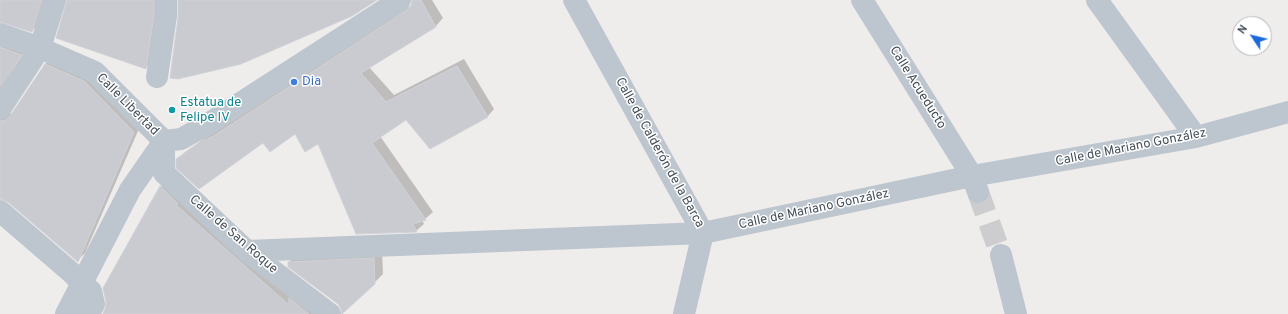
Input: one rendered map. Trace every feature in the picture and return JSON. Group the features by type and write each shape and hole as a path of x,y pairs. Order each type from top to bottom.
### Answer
{"street":[{"path":"0,109 40,48 55,0"},
{"path":"157,77 166,16 166,0"},
{"path":"66,314 130,190 164,141 180,139 208,124 400,0"},
{"name":"Calle de Calderón de la Barca","path":"574,0 703,233 684,314"},
{"name":"Calle Acueducto","path":"862,0 975,184"},
{"path":"1097,0 1196,137"},
{"name":"Calle Libertad","path":"0,34 40,48 95,72 164,141"},
{"name":"Calle de Mariano González","path":"248,251 703,233 975,184 1196,137 1288,112"},
{"name":"Calle de San Roque","path":"164,141 164,173 248,251 330,314"},
{"path":"0,211 91,291 94,304 89,314"},
{"path":"1001,255 1016,314"}],"building":[{"path":"0,0 42,0 32,32 0,22"},
{"path":"67,0 154,0 154,15 146,69 56,38"},
{"path":"178,0 377,0 352,16 241,64 178,79 170,78 178,18"},
{"path":"412,0 421,0 436,27 361,73 386,102 457,66 488,117 430,149 406,120 372,143 426,220 413,224 417,232 356,234 318,144 305,152 295,134 270,152 263,143 199,189 176,168 176,159 407,10 411,6"},
{"path":"0,47 21,55 0,86"},
{"path":"45,64 84,81 134,132 78,262 8,202 0,199 0,121 6,120 10,116"},
{"path":"160,186 178,204 176,205 289,305 289,298 309,314 103,314 106,302 103,288"},
{"path":"374,258 375,284 342,314 338,304 288,267 288,262"}],"tunnel":[{"path":"978,192 1001,255"}],"place":[{"name":"Dia","path":"294,82"},
{"name":"Estatua de Felipe IV","path":"172,110"}]}
